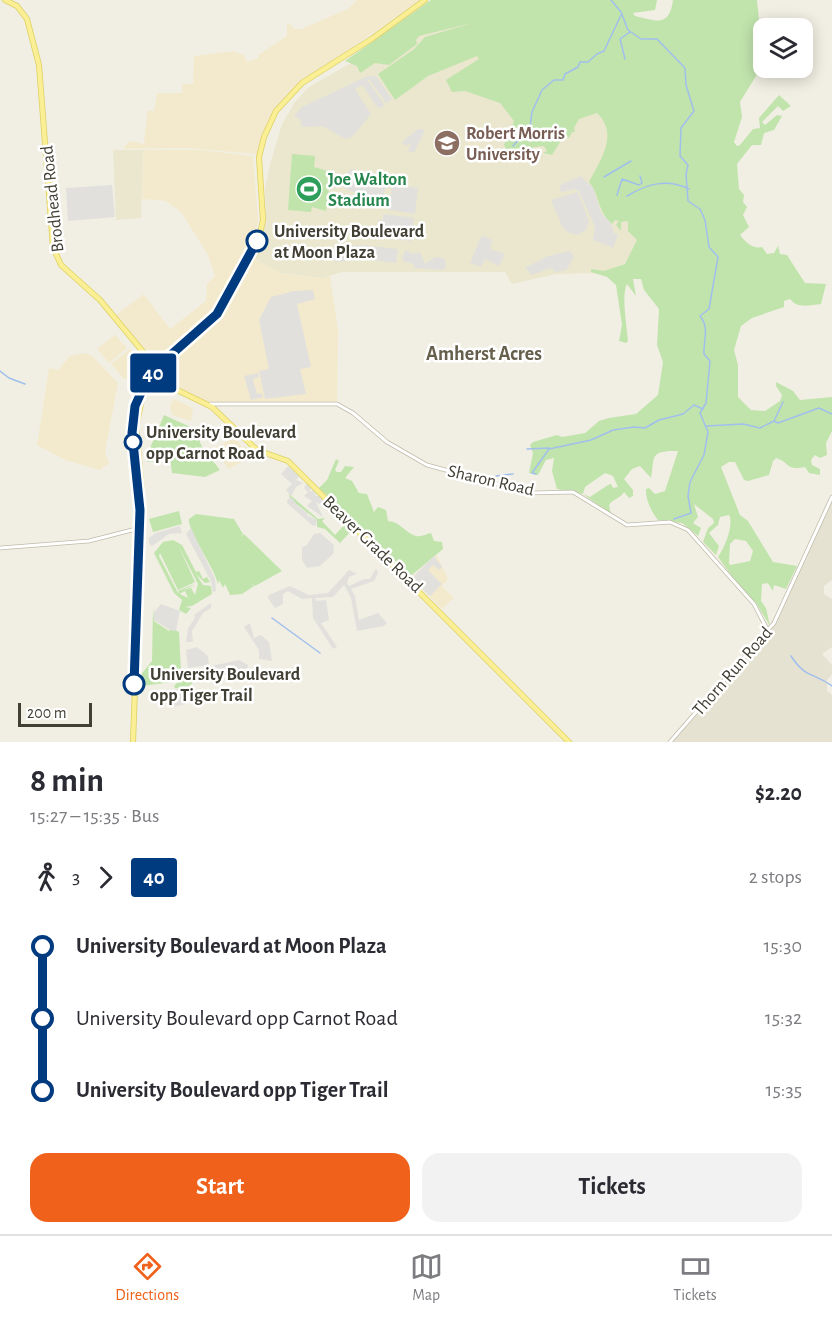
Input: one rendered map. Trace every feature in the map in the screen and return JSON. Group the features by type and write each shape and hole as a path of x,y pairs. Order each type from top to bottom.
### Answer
{"main road":[{"name":"Brodhead Road","path":"5,0 17,6 27,19 39,64 56,256 65,270 100,300 158,370"},
{"path":"140,498 132,422 142,389 158,370 214,317 253,251 260,220 257,154 265,126 278,104 305,78 379,31 420,0"},
{"path":"132,742 140,528 136,422 142,399 158,370 218,316 256,252 263,220 259,157 264,137 276,111 302,83 373,38 425,0"},
{"name":"Beaver Grade Road","path":"158,370 181,393 208,404 257,450 288,461 569,742"},
{"path":"153,379 159,378 168,382"}],"street":[{"name":"Sharon Road","path":"208,404 337,404 353,413 387,442 427,465 531,493 573,492 627,525 678,523 695,538 754,604 768,632"},
{"name":"Thorn Run Road","path":"670,742 768,632 832,497"},
{"path":"0,548 97,540 140,528"}],"shaded area":[{"path":"357,0 420,0 292,89 268,120 257,154 186,148 123,149 129,141 144,144 148,111 154,111 157,93 182,93 182,84 193,84 194,56 233,51 244,55 247,62 259,58 258,55 287,36 287,22 295,29 301,29 348,9"},
{"name":"Robert Morris University","path":"465,21 589,40 644,229 632,260 603,273 556,274 512,284 505,272 342,272 323,278 281,273 255,259 266,223 265,187 271,161 282,124 295,102 309,87 377,48"},
{"path":"368,76 376,76 392,99 386,103 369,79 367,80 384,104 382,108 378,108 362,85 355,89 371,114 352,137 346,139 322,126 302,127 300,119 294,116 302,107"},
{"path":"418,129 425,130 414,153 408,151 411,143 405,146 402,142"},
{"path":"113,150 143,150 141,218 116,220"},
{"path":"143,150 200,150 253,156 258,221 250,257 285,274 323,278 330,276 338,330 337,404 208,404 173,388 113,317 144,294 170,329 206,301 207,284 215,276 208,255 181,212 166,201 142,199"},
{"path":"352,169 387,184 381,202 344,188 343,184 349,170"},
{"path":"581,176 593,188 601,213 611,223 614,233 618,235 613,248 593,240 595,227 579,191 575,189 561,192 559,187 562,184"},
{"path":"112,185 115,217 68,221 66,188"},
{"path":"392,185 418,188 415,214 389,210"},
{"path":"578,192 589,221 586,230 577,235 567,232 562,226 551,200"},
{"path":"383,214 414,218 411,241 383,238 382,229 377,228 378,220 383,220"},
{"path":"481,237 492,240 490,249 505,254 499,266 485,259 481,267 470,263"},
{"path":"363,245 398,249 396,263 364,259 335,262 331,248"},
{"path":"405,250 412,254 420,252 425,264 435,257 444,258 446,266 444,270 414,268 414,264 402,261"},
{"path":"570,251 574,257 566,270 556,272 550,268 532,275 525,268 548,256"},
{"path":"313,290 315,299 297,304 311,367 300,369 306,394 265,399 259,371 269,369 259,320 271,297 294,291"},
{"path":"115,335 127,348 109,363 97,349"},
{"path":"130,349 146,366 146,373 139,386 122,377 111,364"},
{"path":"84,353 92,356 118,383 105,452 109,463 100,470 65,460 37,445 49,368 58,370 70,356"},
{"path":"258,373 259,377 253,379 257,394 262,393 263,397 251,400 244,376"},
{"path":"174,399 193,408 191,421 172,415 170,405"},
{"path":"236,437 242,447 245,446 255,454 229,469 213,449"},
{"path":"288,466 299,476 296,480 303,483 296,487 291,496 286,490 292,484 281,474"},
{"path":"307,483 312,488 309,492 314,490 316,496 320,496 333,508 330,511 316,502 323,517 307,506 312,501 304,496 308,492 304,488"},
{"path":"291,497 308,513 307,515 317,520 316,525 313,526 287,503"},
{"path":"832,497 832,580 824,586 824,594 832,599 832,647 822,654 832,665 832,674 827,680 827,691 832,695 832,742 670,742 768,631"},
{"path":"180,526 182,533 169,534 152,546 149,543 149,538 156,533"},
{"path":"191,528 215,579 216,591 213,592 211,581 186,534"},
{"path":"320,533 334,545 333,554 320,566 307,568 302,560 302,547 307,545 314,534"},
{"path":"437,555 448,579 442,586 454,598 442,609 411,578"},
{"path":"434,556 442,567 439,570 433,565 428,570 442,584 430,596 411,579"},
{"path":"376,568 378,573 374,581 351,589 355,596 359,620 378,613 387,623 384,626 357,631 351,598 344,585 333,597 315,598 316,601 326,600 329,620 321,623 337,647 333,649 313,618 312,598 302,599 288,591 283,594 283,604 275,608 268,598 269,595 290,586 309,595 328,593 349,570 357,574 349,577 347,583 349,586 364,579 370,579"},
{"path":"211,603 211,608 203,613 192,631 193,642 186,642 188,628 195,618 194,615"},
{"path":"161,604 180,611 176,631 154,620 154,612"},
{"path":"250,623 254,638 261,635 269,642 272,661 259,659 259,650 244,627"},
{"path":"197,647 208,656 209,665 188,668 186,650"},
{"path":"239,660 248,665 248,668 207,678 196,673 198,669"},
{"path":"191,685 193,691 190,703 172,707 169,705 171,689 183,689 182,700 188,699 186,687"}],"green space":[{"path":"431,0 657,0 655,10 633,13 635,16 660,20 668,15 673,0 757,0 759,18 753,18 755,78 740,102 742,117 734,142 737,146 740,145 753,129 760,128 759,118 779,95 791,106 783,111 778,106 762,122 765,125 777,115 782,116 774,130 764,133 761,145 752,145 737,164 739,189 744,195 743,202 747,207 743,215 749,227 740,235 750,245 762,247 767,254 774,253 778,246 780,254 787,255 805,283 826,284 821,304 800,305 790,299 784,301 784,307 752,318 741,326 734,350 738,365 738,397 751,410 765,411 780,401 782,395 776,382 793,391 800,400 832,397 832,431 826,443 827,455 820,458 815,455 811,460 812,465 820,469 820,475 809,473 805,467 791,467 776,458 769,475 748,481 744,480 735,462 729,462 721,467 740,515 748,521 773,562 797,566 786,589 774,585 773,591 768,583 762,584 761,601 766,608 770,626 756,603 739,586 718,557 730,530 729,515 720,517 718,525 709,533 719,546 716,555 703,542 708,528 714,523 713,519 694,504 698,517 693,523 701,528 698,536 682,523 658,520 651,510 646,489 649,488 655,494 665,491 678,451 657,454 653,460 651,478 640,466 632,469 624,479 633,490 633,496 629,498 624,492 613,501 609,505 611,514 583,494 557,489 552,471 554,458 546,460 538,475 529,473 533,453 530,445 533,442 557,435 562,437 585,433 599,421 636,414 658,395 663,362 657,345 659,309 644,290 641,279 633,279 636,296 627,284 624,296 628,341 626,343 619,341 622,325 616,285 607,277 591,272 591,269 604,271 625,264 637,240 628,231 628,221 621,222 621,231 616,225 619,221 615,220 612,224 607,219 589,182 606,147 607,129 603,121 597,113 579,119 574,128 575,132 572,132 569,138 565,134 552,155 543,153 547,151 544,146 533,147 534,154 544,157 509,154 504,145 514,121 500,103 465,91 452,92 446,80 479,59 477,56 428,76 395,100 378,74 413,50 425,37 472,23 419,36 416,40 417,44 389,65 375,63 360,73 357,66 345,61","holes":["605,473 613,476 618,487 613,488 611,484 608,485 590,497 583,494 585,487","735,539 746,541 753,551 750,561 730,565 730,544"]},
{"name":"Joe Walton Stadium","path":"292,154 315,156 314,167 331,172 326,211 312,207 311,212 288,210"},
{"path":"164,415 195,429 202,447 220,470 205,477 172,473 169,449 160,449 160,462 147,462 148,453"},
{"path":"336,459 339,461 335,470 337,472 341,472 345,466 354,467 345,478 352,481 359,493 367,494 374,512 378,507 386,510 388,521 396,523 416,536 431,533 434,541 442,542 443,549 412,575 409,574 319,488 327,480"},
{"path":"289,494 318,519 325,518 322,521 335,535 346,523 338,517 340,514 352,530 340,543 325,529 317,527 317,520 290,499"},
{"path":"179,511 182,524 153,532 149,519"},
{"path":"196,514 234,519 243,534 240,537 244,534 282,571 255,586 251,583 254,586 242,594 230,595 225,584 223,588 219,580 218,584 192,531 189,519"},
{"path":"173,540 182,545 196,572 199,571 203,579 207,577 210,582 205,583 196,574 203,585 211,586 212,594 192,606 185,607 191,608 186,614 179,610 182,600 174,593 154,553 163,542","holes":["178,545 198,584 195,595 191,588 197,585 182,591 196,583 178,593 159,556 160,553 178,590 195,582"]},
{"path":"153,608 154,621 169,631 171,628 179,632 181,671 172,682 142,686 139,677 152,661"},
{"path":"196,673 197,679 186,691 188,699 181,700 183,689 174,686 186,674"}],"waterway":[{"path":"611,0 621,12 628,30 641,39 657,39 685,68 686,85 694,111 681,128 680,156 688,165 686,174 688,201 700,209 705,220 709,247 718,257 709,309 700,316 705,325 704,354 710,361 706,403 700,413 708,432 704,455 690,482 688,496 691,513 674,519"},
{"path":"513,146 530,127 532,112 542,90 554,80 563,80 565,74 578,67 580,62 588,62 604,51 621,15"},
{"path":"625,59 620,39 630,32"},
{"path":"529,128 536,137"},
{"path":"604,177 631,161"},
{"path":"617,195 622,179 639,185 642,183 640,176"},
{"path":"627,196 642,188 665,183 689,189"},
{"path":"0,371 9,378 25,384"},
{"path":"707,426 743,424 760,428 774,421 783,402"},
{"path":"536,474 532,473 549,449 591,440 613,430 645,428 659,420 683,414 694,405 703,409"},
{"path":"774,421 778,423 819,408 832,414"},
{"path":"527,449 549,448"},
{"path":"496,476 513,474"},
{"path":"272,618 320,653"},
{"path":"791,656 806,672 832,686"}],"bus line":[{"name":"40","path":"134,684 140,510 132,433 135,406 148,378 156,368 217,314 257,241"}],"place":[{"name":"Robert Morris University","path":"447,143"},
{"name":"Joe Walton Stadium","path":"309,189"},
{"name":"University Boulevard at Moon Plaza","path":"257,241"},
{"name":"University Boulevard opp Carnot Road","path":"133,442"},
{"name":"University Boulevard opp Tiger Trail","path":"134,684"}],"district":[{"name":"Amherst Acres","path":"484,353"}]}
